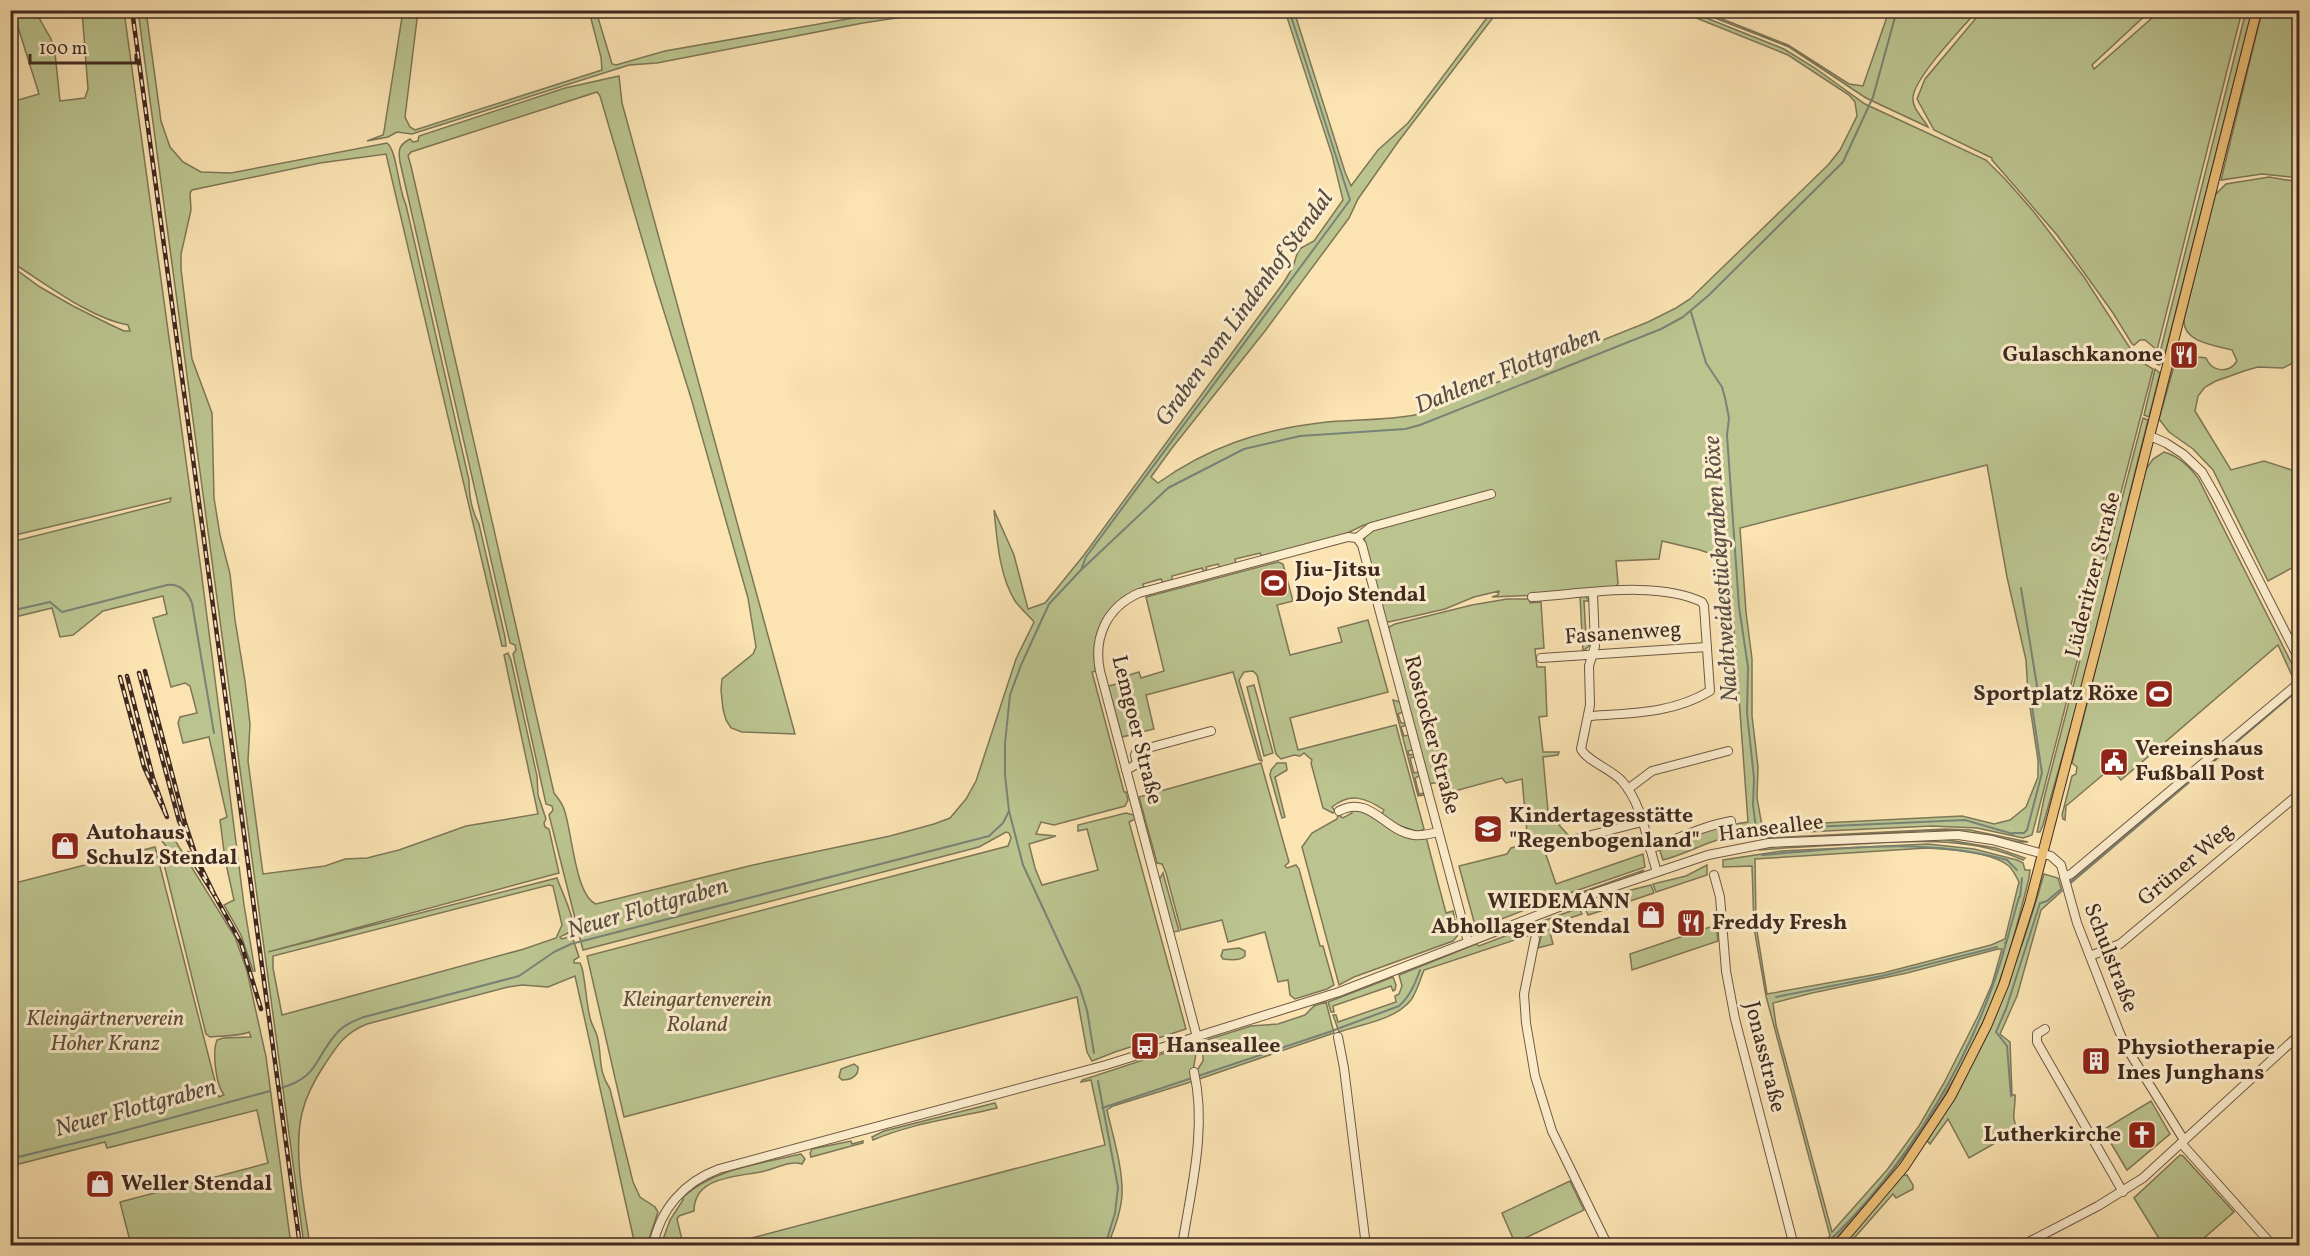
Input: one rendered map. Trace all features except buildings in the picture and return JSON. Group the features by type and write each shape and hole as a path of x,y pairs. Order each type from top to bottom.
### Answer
{"main road":[{"name":"Lüderitzer Straße","path":"1838,1245 1904,1167 1945,1106 1966,1068 2004,984 2042,854 2257,10"}],"street":[{"path":"2150,436 2183,454 2202,472 2300,661"},
{"name":"Lemgoer Straße","path":"1197,1037 1097,656 1101,630 1115,609 1131,597 1348,537 1357,538 1371,527 1491,494"},
{"name":"Rostocker Straße","path":"1357,538 1362,545 1468,942"},
{"path":"1532,597 1655,590 1671,592 1702,602 1704,606 1710,692 1689,702 1660,710 1588,716"},
{"path":"1593,593 1595,646 1589,666 1591,698 1581,745 1584,754 1608,769 1628,789 1636,803 1657,872"},
{"name":"Fasanenweg","path":"1541,658 1707,647"},
{"path":"2064,877 2071,874 2300,682"},
{"path":"1126,770 1137,764 1135,755 1137,751 1211,731"},
{"path":"1628,789 1652,771 1728,751"},
{"name":"Grüner Weg","path":"2090,956 2120,944 2300,793"},
{"path":"1339,811 1355,805 1363,807 1403,832 1413,835 1438,832"},
{"path":"1650,849 1710,825 1731,821"},
{"path":"1560,843 1642,822"},
{"name":"Hanseallee","path":"653,1245 666,1210 678,1194 692,1183 719,1169 1079,1073 1339,992 1566,903 1708,855 1751,845 1875,837 1958,835 1992,840 2042,854"},
{"name":"Schulstraße","path":"2042,854 2056,860 2061,865 2070,904 2126,1047 2182,1142 2273,1245"},
{"name":"Jonasstraße","path":"1714,875 1720,897 1725,960 1735,1019 1794,1245"},
{"path":"1535,939 1524,994 1526,1023 1535,1076 1552,1131 1608,1245"},
{"path":"2045,1029 2037,1034 2037,1042 2123,1192"},
{"path":"2021,1245 2123,1192 2142,1178 2300,1034"},
{"path":"1338,1037 1344,1068 1366,1245"},
{"path":"1182,1245 1196,1166 1198,1112 1195,1076"}],"green space":[{"path":"13,11 35,11 51,39 55,53 60,101 85,98 88,89 82,11 124,11 201,570 244,905 255,971 253,971 241,935 224,905 234,900 220,820 227,817 209,737 183,743 178,723 180,717 197,713 190,686 185,683 171,687 153,618 167,614 163,596 103,611 73,635 60,637 52,608 11,618 11,542 170,502 171,498 11,536 11,266 40,287 73,306 124,331 130,331 128,325 98,315 83,307 11,262 11,102 39,94"},
{"path":"138,11 146,11 161,121 170,147 183,162 201,172 231,173 387,143 390,147 406,205 469,480 471,503 479,524 505,637 506,646 502,646 386,154 320,163 192,190 190,193 191,210 181,254 181,269 192,359 212,413 214,498 230,574 245,681 250,724 248,761 263,874 325,866 345,859 367,858 399,850 466,826 538,814 504,655 508,653 537,776 538,795 546,819 544,823 549,829 559,873 268,952 557,878 573,924 570,932 560,937 562,939 572,936 579,957 574,960 574,963 580,963 582,968 602,1070 610,1089 633,1182 640,1197 655,1207 658,1212 647,1245 635,1245 575,976 548,987 522,985 508,987 367,1024 353,1031 343,1040 314,1082 302,1113 299,1162 310,1245 304,1245","holes":["549,885 553,886 562,925 556,938 524,949 282,1015 273,968 273,956"]},
{"path":"403,11 418,11 405,117 410,127 415,130 602,70 601,57 589,11 596,11 612,64 616,65 665,51 870,15 881,11 943,11 863,23 657,63 629,65 412,134 397,132 388,137 367,141 383,135"},
{"name":"Kleingartenverein Roland","path":"1285,11 1294,11 1351,186 1378,150 1408,123 1492,11 1498,11 1398,142 1358,199 1349,218 1265,331 1151,477 1158,483 1215,450 1275,430 1319,423 1415,415 1648,322 1690,299 1828,165 1840,150 1857,116 1855,102 1849,95 1788,55 1679,11 1689,11 1784,49 1865,104 1986,160 2034,212 2084,277 2137,359 2153,369 2032,835 2023,838 1977,828 1932,826 1740,835 1720,839 1663,860 1659,848 1697,835 1709,828 1748,822 1729,560 1662,541 1659,559 1616,561 1618,583 1615,589 1583,591 1576,589 1564,594 1492,597 1498,595 1499,591 1474,597 1445,609 1385,621 1364,543 1368,531 1490,492 1364,525 1341,536 1262,557 1260,553 1235,559 1236,564 1220,568 1218,564 1206,567 1207,571 1204,572 1202,568 1172,576 1172,580 1163,583 1161,579 1143,584 1144,588 1120,601 1104,620 1095,644 1096,671 1092,672 1128,800 1125,806 1054,825 1041,822 1036,834 1056,836 1029,844 1042,885 1098,870 1087,829 1078,831 1078,825 1126,813 1134,815 1135,819 1129,822 1186,1029 1092,1061 1087,1052 1077,997 624,1117 587,956 1008,846 1011,838 1006,832 979,847 583,950 549,815 553,810 552,806 546,804 513,654 516,650 515,645 510,643 400,162 401,145 410,139 413,142 418,141 419,136 565,88 619,76 622,103 795,734 742,732 731,728 726,720 721,690 722,679 753,654 756,647 748,598 691,398 600,96 597,92 411,152 408,156 554,793 564,809 583,889 596,904 753,865 890,836 950,818 966,799 976,781 1016,659 1034,622 1015,601 1005,580 994,510 1014,555 1028,609 1045,603 1084,555 1284,282 1301,248 1314,241 1343,200 1332,155","holes":["1987,465 2007,577 2026,660 2028,694 2038,760 2038,777 2026,807 2010,820 1994,824 1962,816 1762,826 1757,798 1758,767 1752,716 1752,659 1740,528"]},
{"path":"1697,11 1788,45 1849,84 1863,86 1889,11 1977,11 1940,53 1915,89 1914,105 1928,127 1866,98 1789,47"},
{"path":"1982,11 2150,11 2092,65 2094,69 2160,11 2242,11 2157,350 2145,340 2132,344 2113,313 2057,235 1992,158 1934,130 1917,99 1925,79"},
{"path":"2246,11 2252,11 2163,362 2159,365 2157,364"},
{"path":"2262,11 2299,11 2299,178 2262,174 2221,180"},
{"path":"2269,177 2299,182 2299,360 2283,368 2258,367 2216,381 2205,387 2198,396 2195,411 2231,470 2264,461 2298,472 2300,476 2299,564 2268,581 2213,470 2193,449 2169,432 2159,419 2176,359 2206,358 2212,366 2221,370 2230,368 2237,361 2232,350 2194,338 2188,333 2184,319 2215,195 2226,184"},
{"path":"2155,369 2160,373 2149,417 2144,415"},
{"path":"2143,418 2148,420 2077,705 2043,825 2040,832 2037,832 2045,794"},
{"path":"2164,452 2183,462 2198,478 2298,676 2294,680 2278,645 2121,780 2111,768 2066,806 2065,820 2062,815 2072,776 2076,774 2077,767 2072,763 2146,469 2153,459"},
{"path":"1278,562 1283,564 1293,601 1277,605 1290,655 1342,642 1338,628 1368,620 1388,692 1290,718 1298,750 1396,725 1424,829 1419,832 1394,824 1382,814 1384,810 1371,802 1358,798 1339,802 1332,807 1335,811 1333,813 1323,808 1312,760 1304,753 1300,756 1294,755 1281,759 1276,754 1257,675 1253,671 1244,672 1239,680 1262,761 1259,760 1233,672 1146,695 1154,729 1122,737 1108,686 1130,681 1129,675 1139,672 1141,678 1164,671 1146,597"},
{"path":"1585,596 1590,601 1584,601 1586,636 1592,636 1589,646 1583,651 1580,597"},
{"path":"1507,599 1529,599 1530,603 1541,602 1544,648 1535,649 1537,667 1545,667 1547,716 1539,717 1543,752 1559,752 1558,755 1543,757 1549,822 1562,822 1559,825 1570,837 1543,846 1556,884 1643,854 1645,867 1476,929 1459,866 1507,854 1511,848 1528,843 1522,779 1506,783 1502,778 1440,795 1442,782 1428,784 1388,631 1389,627 1395,624"},
{"path":"2299,684 2299,692 2298,690 2070,884 2070,878"},
{"path":"1254,685 1273,753 1264,756 1247,687"},
{"path":"1393,700 1400,702 1403,712 1398,714 1401,723 1406,725 1401,727 1404,736 1409,735 1413,750 1408,751 1409,755 1414,754 1414,757 1410,758 1414,773 1418,772 1419,776 1415,778 1419,794 1424,793 1424,795 1418,796"},
{"path":"1261,763 1289,862 1285,866 1287,868 1296,865 1299,869 1320,946 1323,946 1334,985 1295,999 1290,995 1288,980 1278,982 1265,932 1228,942 1222,920 1181,930 1166,873 1162,864 1157,863 1139,797"},
{"path":"1277,763 1286,763 1287,770 1275,777 1285,817 1282,818 1270,775"},
{"path":"1352,807 1381,821 1426,837 1446,913 1453,911 1458,935 1453,941 1354,977 1339,985 1302,847 1312,833 1337,819 1338,815 1343,818 1352,813"},
{"path":"1945,829 1970,830 2028,842 1975,833 1937,830 1767,840 1766,838"},
{"name":"Kleingärtnerverein Hoher Kranz","path":"167,837 173,837 235,937 247,971 266,1057 291,1245 131,1245 120,1202 268,1163 257,1110 107,1148 105,1142 11,1166 11,884 155,847 219,1097 224,1095 216,1069 217,1040 251,1037 249,1032 210,1037 206,1034 162,856 168,852 162,841"},
{"path":"1942,839 1996,848 2025,858 2023,860 1983,847 1920,841 1760,850 1779,846"},
{"path":"1928,844 1974,849 2017,860 2023,863 2025,870 2030,870 2009,953 1999,982 1979,1031 1962,1064 1924,1128 1879,1188 1830,1245 1821,1245 1830,1236 1766,996 1754,928 1752,866 1723,867 1723,860 1781,851","holes":["1927,848 1981,854 2009,866 2019,882 2005,939 1991,945 1883,973 1767,994 1756,925 1755,859","2002,949 1992,984 1978,1016 1919,1126 1887,1170 1832,1232 1776,1025 1773,1003 1907,973"]},
{"path":"1707,865 1707,875 1656,892 1653,884 1686,876"},
{"path":"1644,870 1636,876 1539,910 1537,908"},
{"path":"1163,873 1179,931 1173,932 1159,880"},
{"path":"2044,874 2058,878 2062,891 2041,910 2017,996 2000,1034 2010,1042 2012,1095 2015,1095 2014,1117 2018,1130 1969,1158 1948,1119 1930,1144 1927,1141 1965,1077 1996,1012 2022,945"},
{"path":"1651,885 1654,893 1630,901 1627,891"},
{"path":"1620,894 1623,904 1588,915 1584,906"},
{"path":"1579,908 1582,914 1548,925 1553,944 1538,948 1541,937 1535,924"},
{"path":"1716,925 1718,941 1632,970 1630,954"},
{"path":"1518,931 1527,936 1424,970 1413,997 1404,1007 1387,1017 1339,1032 1333,1015 1336,1015 1338,1022 1396,1002 1395,996 1399,994 1402,986 1399,975 1476,944 1479,946"},
{"path":"1239,948 1245,951 1245,956 1240,959 1223,959 1221,956 1223,950"},
{"path":"1393,977 1395,990 1393,991 1391,986 1333,1006 1334,1012 1331,1012 1328,1002"},
{"path":"1326,1002 1334,1033 1199,1079 1196,1072 1203,1061 1203,1041 1251,1026 1278,1024 1305,1015 1314,1006"},
{"path":"1195,1043 1194,1081 1113,1106 1107,1110 1122,1184 1119,1214 1108,1245 721,1246 1105,1145 1091,1080 1081,1082 1082,1080"},
{"path":"854,1064 858,1067 856,1075 842,1080 839,1077 841,1069"},
{"path":"2151,1101 2170,1134 2127,1170 2103,1130"},
{"path":"995,1103 997,1108 919,1125 873,1140 872,1137 884,1131"},
{"path":"851,1141 852,1144 863,1141 863,1143 811,1157 812,1149"},
{"path":"801,1154 805,1159 802,1164 786,1164 708,1185 696,1200 694,1211 679,1216 677,1219 683,1244 686,1245 661,1245 670,1220 683,1197 696,1187 709,1179 739,1168"},
{"path":"2180,1155 2234,1212 2196,1245 2163,1245 2134,1198"},
{"path":"1902,1175 1907,1175 1913,1189 1896,1198 1893,1194 1848,1245 1843,1246"},
{"path":"1570,1181 1584,1210 1515,1243 1502,1213"}],"waterway":[{"name":"Graben vom Lindenhof Stendal","path":"1081,570 1086,557 1350,200 1289,10"},
{"name":"Dahlener Flottgraben","path":"1094,1053 1087,1010 1080,988 1023,865 1009,811 1005,775 1005,743 1010,695 1049,604 1080,571 1168,488 1244,449 1300,436 1405,429 1420,425 1661,329 1683,317 1709,295 1843,162 1873,97 1897,10"},
{"name":"Nachtweidestückgraben Röxe","path":"1691,312 1706,363 1722,387 1729,418 1727,435 1739,607 1748,667 1747,713 1754,778 1753,805 1756,829 1760,830"},
{"path":"10,611 50,602 62,612 167,585 179,587 188,595 192,603 214,733"},
{"path":"2013,833 2024,833 2027,830 2042,773 2031,700 2037,686 2021,588"},
{"name":"Nachtweidestückgraben Röxe","path":"2070,882 2300,688"},
{"name":"Neuer Flottgraben","path":"281,1088 293,1084 309,1073 339,1031 364,1017 519,976 554,952 571,944 989,836 1003,823 1009,811"},
{"name":"Nachtweidestückgraben Röxe","path":"1769,829 1965,820 2013,834"},
{"path":"1762,855 1854,847 1916,846 1977,853 2007,860"},
{"name":"Nachtweidestückgraben Röxe","path":"2007,860 2017,870"},
{"name":"Nachtweidestückgraben Röxe","path":"2020,897 2022,878"},
{"name":"Nachtweidestückgraben Röxe","path":"2041,903 2060,890"},
{"path":"2005,943 2019,897"},
{"path":"2011,1096 2007,1046 1996,1032 2006,1009 2040,903"},
{"path":"1824,1246 1884,1181 1936,1105 1978,1024 2007,940"},
{"path":"1776,997 1882,976 1997,947"},
{"path":"1198,1076 1399,1006 1412,990 1420,970"},
{"path":"1102,1108 1192,1078"},
{"path":"1098,1081 1118,1187 1115,1213 1105,1246"},
{"name":"Neuer Flottgraben","path":"10,1159 270,1091"}],"railway":[{"path":"132,10 300,1246"},
{"path":"139,673 179,821 197,859 185,823 145,671"},
{"path":"120,677 144,767 167,817 153,778 127,676"},
{"path":"188,853 215,896 197,859"},
{"path":"215,896 241,943 261,1009"}],"place":[{"name":"Gulaschkanone","path":"2184,355"},
{"name":"Jiu-Jitsu Dojo Stendal","path":"1274,583"},
{"name":"Sportplatz Röxe","path":"2159,694"},
{"name":"Vereinshaus Fußball Post","path":"2114,762"},
{"name":"Kindertagesstätte \"Regenbogenland\"","path":"1488,829"},
{"name":"Autohaus Schulz Stendal","path":"65,846"},
{"name":"WIEDEMANN Abhollager Stendal","path":"1651,915"},
{"name":"Freddy Fresh","path":"1691,923"},
{"name":"Hanseallee","path":"1145,1046"},
{"name":"Physiotherapie Ines Junghans","path":"2096,1061"},
{"name":"Lutherkirche","path":"2142,1135"},
{"name":"Weller Stendal","path":"100,1184"}]}
